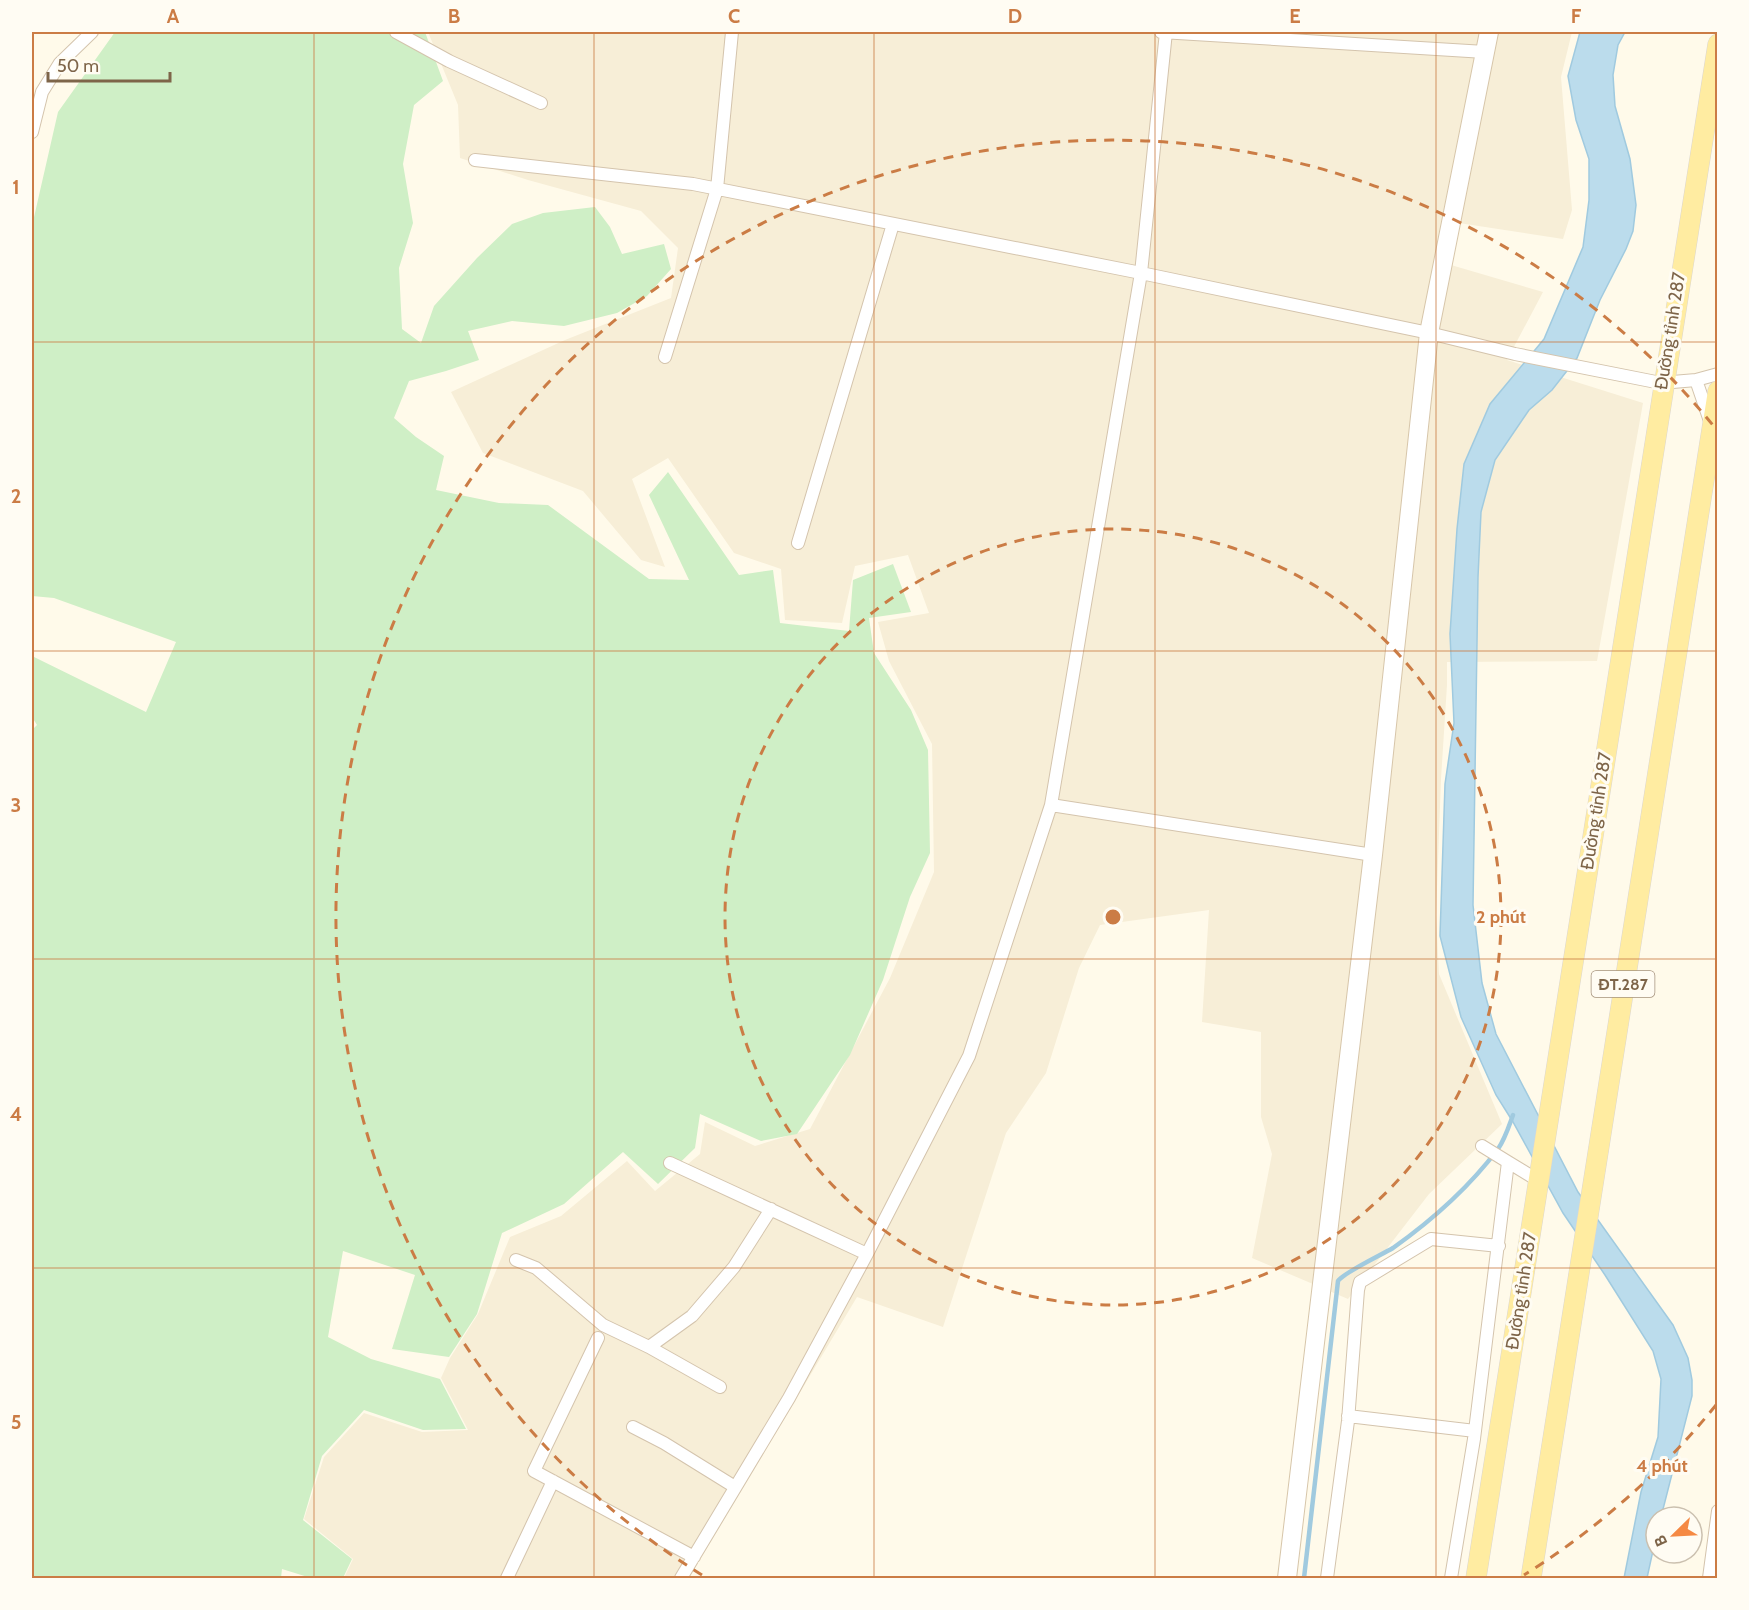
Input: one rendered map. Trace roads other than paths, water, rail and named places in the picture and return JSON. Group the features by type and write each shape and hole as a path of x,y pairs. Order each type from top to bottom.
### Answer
{"main road":[{"name":"Đường tỉnh 287","path":"1476,1578 1661,382 1718,44"},
{"name":"ĐT.287","path":"1531,1578 1715,436 1718,391"}],"street":[{"path":"32,132 42,92 60,63 92,32"},
{"path":"396,32 449,61 541,103"},
{"path":"665,357 717,189 732,32"},
{"path":"1161,32 1485,52"},
{"path":"681,1578 789,1398 867,1254 969,1056 1051,805 1141,273 1166,32"},
{"path":"1300,39 1320,32"},
{"path":"1287,1578 1373,855 1429,333 1489,32"},
{"path":"476,160 693,184 1141,273 1429,333 1515,354 1661,382 1696,381 1718,374"},
{"path":"798,543 893,224"},
{"path":"1696,381 1715,436"},
{"path":"1051,805 1373,855"},
{"path":"1482,1146 1539,1180"},
{"path":"1451,1578 1475,1431 1499,1246 1506,1160"},
{"path":"670,1162 867,1254"},
{"path":"649,1347 692,1316 734,1267 771,1209"},
{"path":"1327,1578 1348,1416 1360,1282 1431,1239 1499,1246"},
{"path":"516,1260 536,1268 603,1325 649,1347 720,1387"},
{"path":"598,1338 534,1471 694,1557"},
{"path":"1348,1416 1475,1431"},
{"path":"633,1427 664,1443 735,1487"},
{"path":"507,1578 553,1481"},
{"path":"1709,1578 1718,1511"}],"water":[{"path":"1580,32 1625,32 1618,45 1613,75 1615,106 1630,159 1636,205 1633,231 1600,300 1577,358 1552,390 1529,410 1495,460 1481,512 1473,905 1482,983 1496,1034 1578,1192 1673,1325 1688,1358 1692,1396 1664,1505 1644,1505 1644,1565 1650,1565 1647,1578 1624,1578 1641,1492 1658,1437 1661,1379 1653,1351 1563,1213 1496,1095 1461,1017 1440,936 1445,784 1454,723 1450,634 1464,464 1490,404 1544,339 1583,247 1589,200 1589,159 1576,120 1568,76"}],"waterway":[{"path":"1304,1578 1338,1281 1354,1269 1393,1248 1449,1202 1498,1149 1513,1115"}]}
